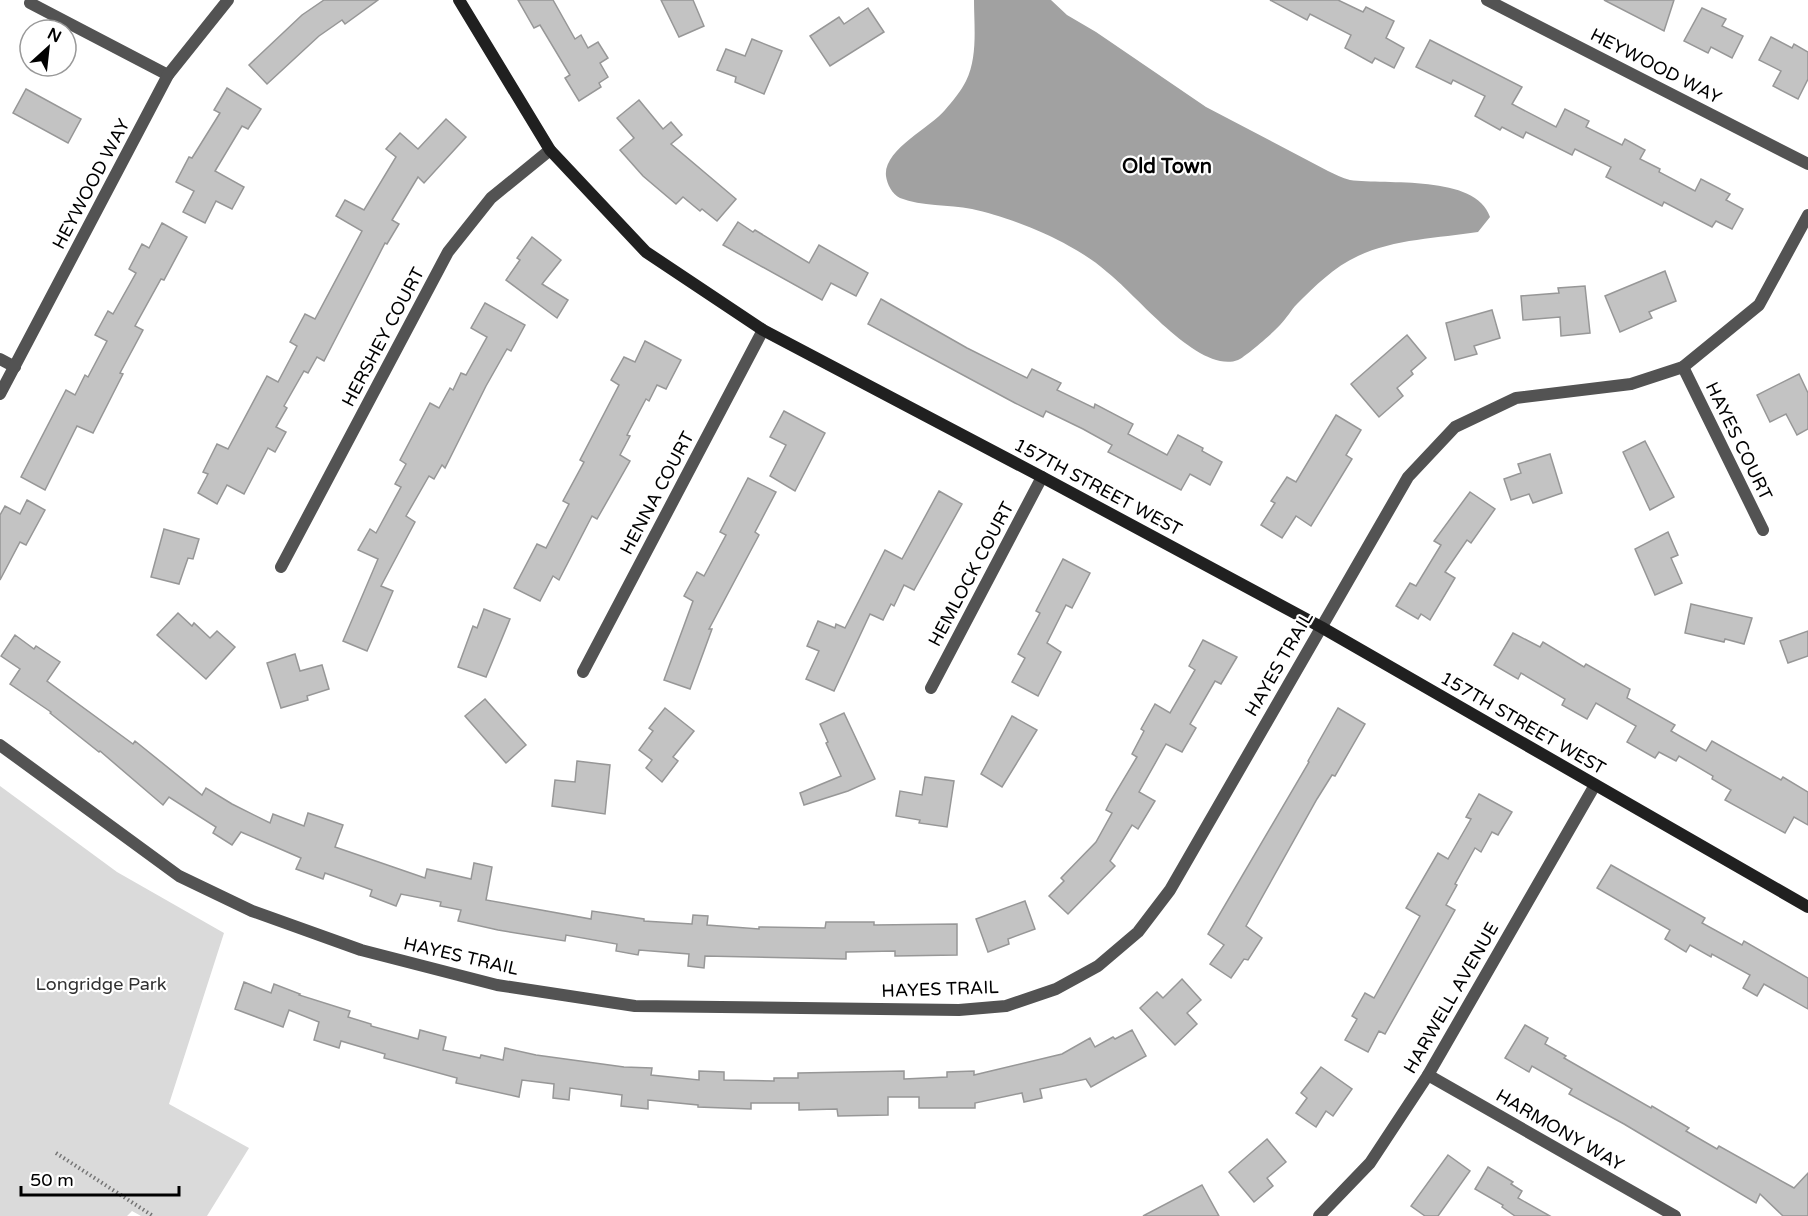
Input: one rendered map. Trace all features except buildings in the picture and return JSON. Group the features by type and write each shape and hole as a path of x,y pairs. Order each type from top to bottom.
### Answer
{"street":[{"name":"HEYWOOD WAY","path":"0,394 168,75 228,0"},
{"name":"157TH STREET WEST","path":"459,0 550,150 646,252 763,330 1321,627 1808,908"},
{"name":"HEYWOOD WAY","path":"1487,0 1808,164"},
{"path":"30,3 168,75"},
{"name":"HERSHEY COURT","path":"281,567 448,252 491,198 550,150"},
{"name":"HAYES TRAIL","path":"0,745 179,876 252,911 361,950 497,986 635,1006 958,1010 1006,1006 1056,989 1098,966 1138,932 1170,890 1408,477 1455,427 1516,398 1631,384 1683,367 1759,305 1808,215"},
{"name":"HENNA COURT","path":"583,672 763,330"},
{"path":"0,359 15,367"},
{"name":"HAYES COURT","path":"1683,367 1763,530"},
{"name":"HEMLOCK COURT","path":"931,688 1042,477"},
{"name":"HARWELL AVENUE","path":"1319,1216 1370,1163 1428,1075 1594,785"},
{"name":"HARMONY WAY","path":"1428,1075 1675,1216"}],"path":[{"path":"56,1153 153,1216"}],"green space":[{"name":"Longridge Park","path":"0,786 117,872 224,933 169,1104 249,1148 207,1216 141,1216 132,1211 127,1216 0,1216"}],"shaded area":[{"path":"974,0 1051,0 1067,15 1096,32 1206,107 1328,171 1350,180 1428,184 1449,188 1467,194 1481,203 1490,217 1478,232 1386,246 1358,256 1333,271 1318,284 1295,306 1277,328 1242,358 1222,361 1205,356 1168,330 1119,282 1098,265 1059,240 996,215 963,207 908,201 897,196 890,188 886,176 887,166 892,157 899,148 945,110 966,81 974,52"}],"district":[{"name":"Old Town","path":"1167,166"}]}
